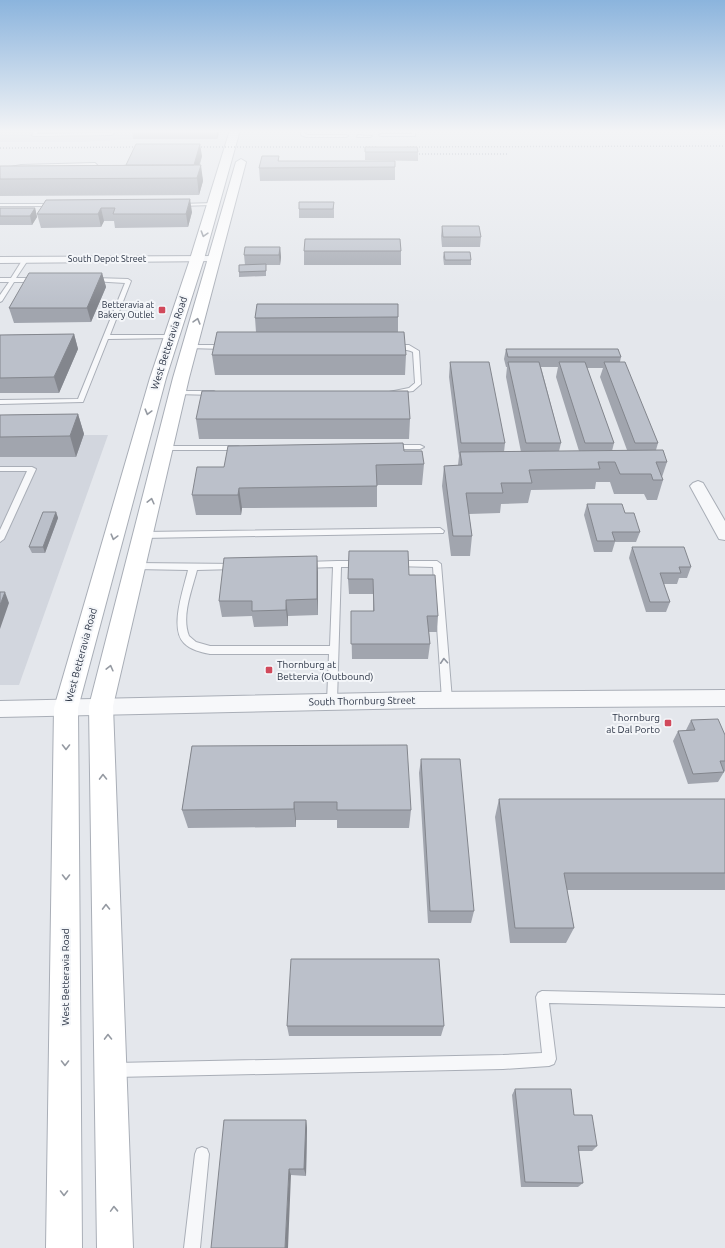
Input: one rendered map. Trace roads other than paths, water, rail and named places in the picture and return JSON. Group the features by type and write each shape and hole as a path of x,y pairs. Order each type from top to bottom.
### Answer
{"main road":[{"name":"West Betteravia Road","path":"64,1248 66,708 155,385 197,259 218,188"},
{"name":"West Betteravia Road","path":"115,1248 109,1070 101,706 178,393 234,188"}],"street":[{"name":"South Depot Street","path":"0,260 215,259"},
{"path":"698,486 725,535"},
{"name":"South Thornburg Street","path":"0,709 447,700 725,698"}],"lane":[{"path":"174,204 213,204"},
{"path":"0,205 63,205"},
{"path":"0,300 25,260"},
{"path":"0,280 43,280"},
{"path":"0,402 81,401 128,281 89,280"},
{"path":"106,337 171,337"},
{"path":"190,347 230,347"},
{"path":"381,393 411,390 418,384 416,351 409,347 389,347"},
{"path":"178,393 224,393"},
{"path":"381,447 420,447"},
{"path":"164,448 249,448"},
{"path":"0,469 32,469 0,539"},
{"path":"143,535 440,531"},
{"path":"332,702 337,564"},
{"path":"299,565 368,564"},
{"path":"391,564 438,564 447,700"},
{"path":"135,566 246,566"},
{"path":"193,567 184,611 182,631 186,639 193,645 210,650 334,650"},
{"path":"109,1070 503,1062 548,1059 542,997 725,1001"},
{"path":"192,1248 202,1154"}],"place":[{"name":"Betteravia at Bakery Outlet","path":"162,310"},
{"name":"Thornburg at Bettervia (Outbound)","path":"269,670"},
{"name":"Thornburg at Dal Porto","path":"668,723"}]}
